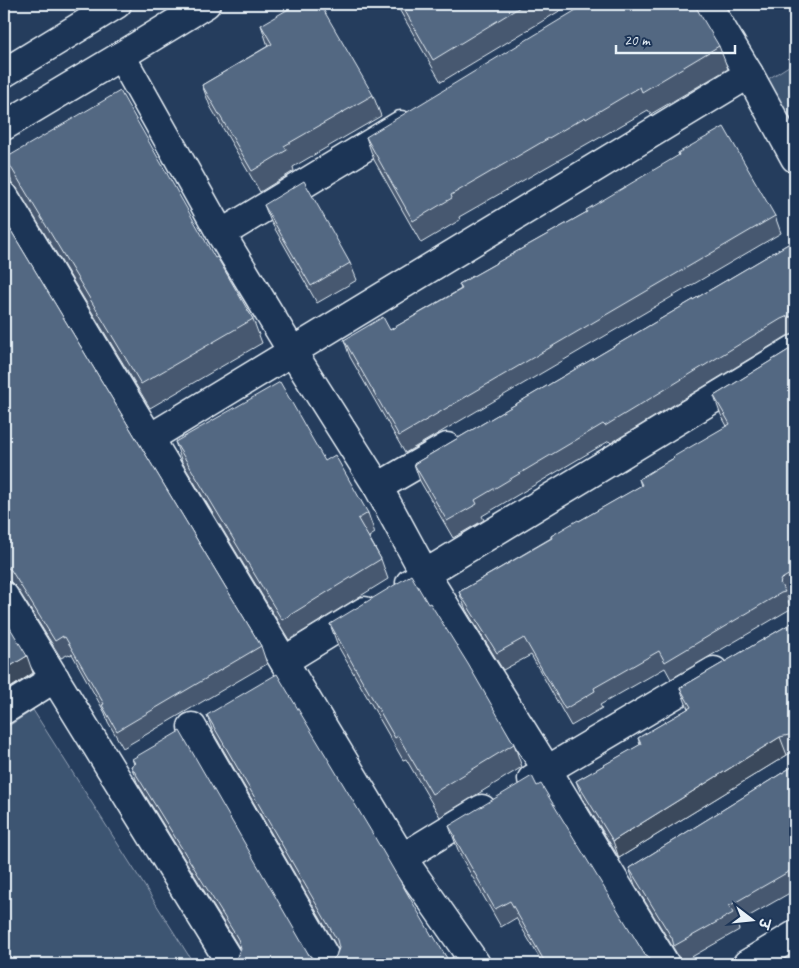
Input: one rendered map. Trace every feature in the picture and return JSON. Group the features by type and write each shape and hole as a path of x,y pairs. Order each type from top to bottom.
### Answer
{"street":[{"path":"4,74 117,4"},
{"path":"4,126 206,4"},
{"path":"707,4 749,74 795,158"},
{"path":"121,56 221,234 378,487 425,574 547,770 623,875 665,964"},
{"path":"150,438 749,74"},
{"path":"221,234 424,111"},
{"path":"4,196 402,858 476,964"},
{"path":"264,684 286,665 388,597 795,349"},
{"path":"378,487 472,432"},
{"path":"4,596 231,964"},
{"path":"402,858 735,659"},
{"path":"4,710 55,678"},
{"path":"168,740 216,712"},
{"path":"192,727 329,964"},
{"path":"113,772 136,758"},
{"path":"747,964 795,935"}],"shaded area":[{"path":"795,62 795,137 762,83"},
{"path":"33,710 194,964 4,964 4,729"}],"building":[{"path":"297,4 320,4 373,95 284,146 287,150 252,171 202,85 272,44 261,25"},
{"path":"401,4 525,4 433,60"},
{"path":"586,4 694,4 719,46 642,92 640,87 586,119 585,117 451,195 452,198 413,221 366,137"},
{"path":"120,91 215,258 217,257 253,319 141,384 9,164 4,159"},
{"path":"724,127 775,216 399,436 344,340 383,317 390,330 462,289 459,284 587,212 586,210"},
{"path":"304,181 350,263 311,286 264,205"},
{"path":"4,219 261,646 117,731 102,705 104,704 65,637 63,638 63,636 55,641 11,570 4,565"},
{"path":"795,240 795,305 789,309 794,318 788,316 781,319 605,426 603,424 475,500 477,504 447,521 414,464"},
{"path":"795,346 795,571 780,580 785,592 665,662 659,651 594,688 595,691 565,709 524,638 497,653 459,592 552,538 551,536 578,520 642,485 639,479 730,424 714,396"},
{"path":"280,382 325,461 335,455 368,513 358,519 381,559 282,620 175,442"},
{"path":"411,575 468,664 514,744 432,794 398,736 395,738 330,624"},
{"path":"4,618 27,656 4,670"},
{"path":"795,621 795,737 789,735 780,737 613,841 576,781 641,744 638,738 691,707 680,688"},
{"path":"277,674 432,936 448,960 455,956 460,964 242,964 237,957 241,948 238,939 131,766 135,763 132,759 180,731 309,955 315,961 323,963 331,961 336,956 339,948 337,940 207,715"},
{"path":"795,765 795,868 729,906 733,913 674,946 672,938 629,868"},
{"path":"532,776 537,786 541,784 652,964 546,964 510,901 495,909 449,826"}]}
